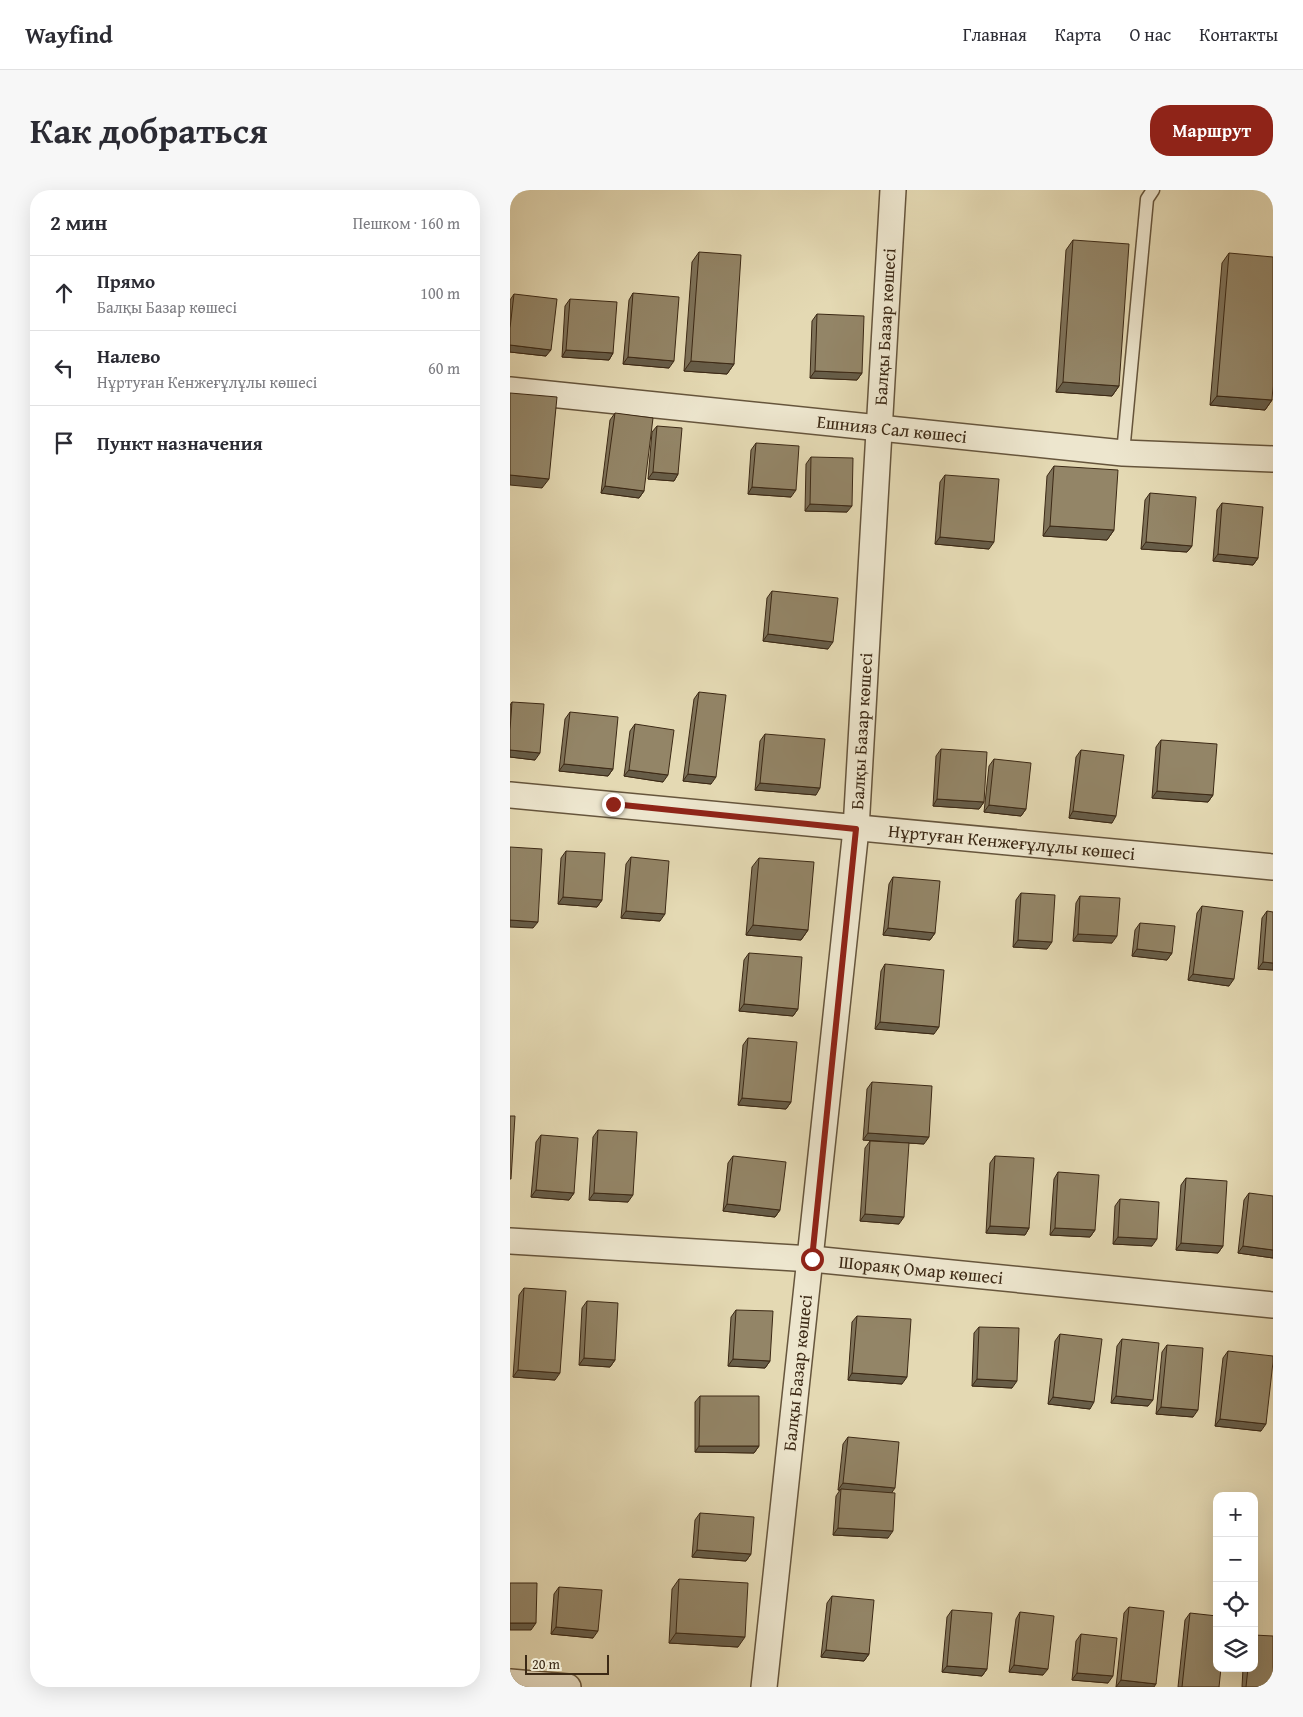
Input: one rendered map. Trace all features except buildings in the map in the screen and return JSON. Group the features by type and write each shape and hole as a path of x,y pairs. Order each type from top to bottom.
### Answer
{"street":[{"name":"Балқы Базар көшесі","path":"764,1687 812,1259 856,829 893,190"},
{"name":"Ешнияз Сал көшесі","path":"510,390 1124,453 1273,459"},
{"name":"Нұртуған Кенжеғұлұлы көшесі","path":"510,795 1273,867"},
{"name":"Шораяқ Омар көшесі","path":"510,1241 812,1259 1273,1305"},
{"path":"510,1682 568,1687"}],"lane":[{"path":"1124,453 1147,199 1152,190"}],"route":[{"path":"613,804 856,829 812,1259"}]}
